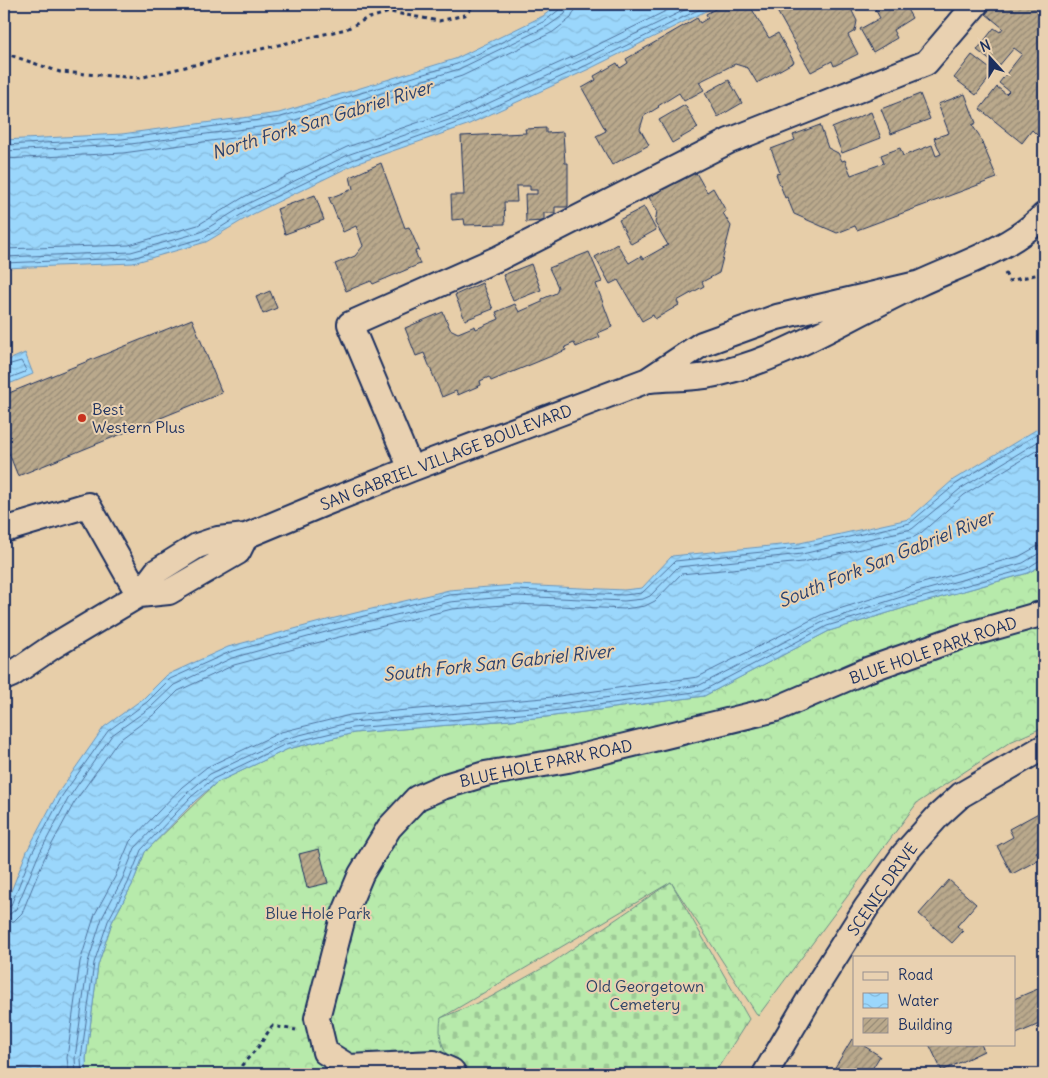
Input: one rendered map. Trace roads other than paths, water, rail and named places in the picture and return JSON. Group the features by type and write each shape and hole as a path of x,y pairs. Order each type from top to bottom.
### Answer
{"street":[{"path":"411,469 350,324 499,258 729,142 926,63 976,4"},
{"name":"SAN GABRIEL VILLAGE BOULEVARD","path":"648,380 706,376 786,351 916,284 1010,241 1038,222 1044,215"},
{"name":"SAN GABRIEL VILLAGE BOULEVARD","path":"4,678 139,595 157,571 197,546 218,539 246,536 411,469 648,380 702,344 777,316 916,284"},
{"path":"4,530 88,505 139,595"},
{"name":"BLUE HOLE PARK ROAD","path":"454,1074 452,1071 434,1063 349,1067 325,1052 317,1018 343,917 361,874 389,828 417,798 442,787 485,774 568,760 776,709 867,670 960,637 1044,613"},
{"name":"SCENIC DRIVE","path":"765,1074 834,958 904,854 938,816 961,795 1044,747"}],"water":[{"name":"North Fork San Gabriel River","path":"559,4 720,4 589,69 467,125 355,164 253,214 206,242 133,263 4,268 4,140 122,134 279,113 455,59 543,16"},
{"path":"25,353 33,374 4,386 4,362"},
{"name":"South Fork San Gabriel River","path":"1044,425 1044,564 1028,573 829,631 704,696 546,717 354,733 288,749 216,783 195,801 145,852 132,885 112,922 98,965 86,1059 87,1074 4,1074 4,909 27,851 58,793 104,727 144,698 167,675 228,647 449,590 516,585 624,590 642,588 672,556 800,543 909,519 953,480"}],"place":[{"name":"Best Western Plus","path":"82,418"}],"park label":[{"name":"Blue Hole Park","path":"318,913"},
{"name":"Old Georgetown Cemetery","path":"645,995"}]}
